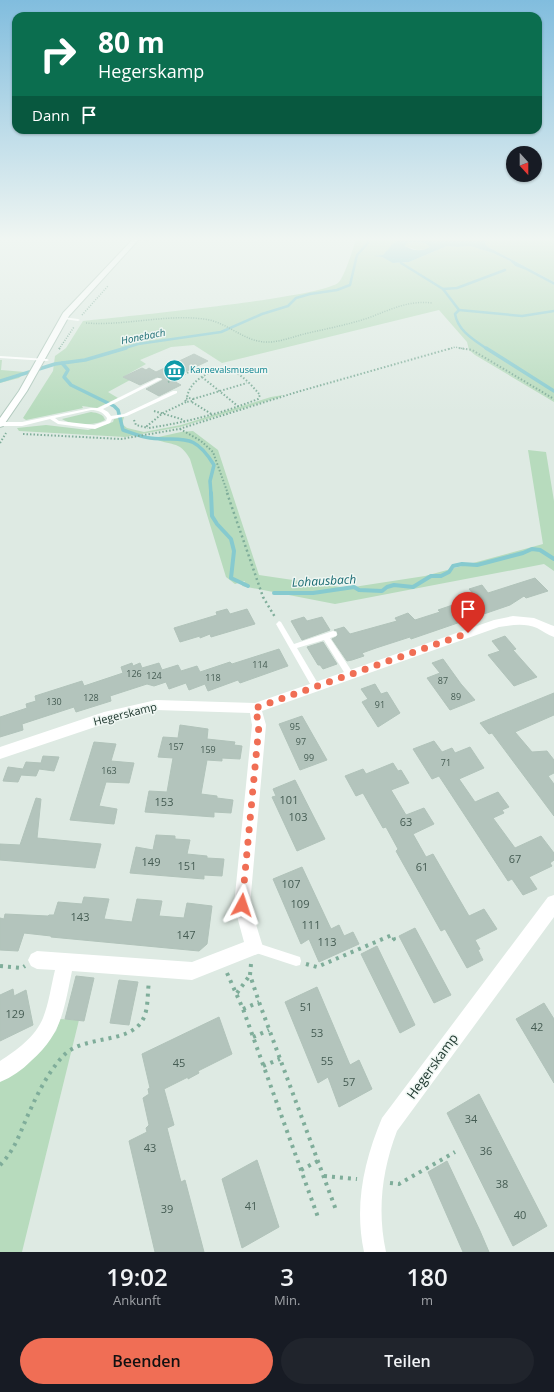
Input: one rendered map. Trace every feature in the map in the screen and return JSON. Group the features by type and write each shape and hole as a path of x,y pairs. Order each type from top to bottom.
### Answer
{"street":[{"path":"0,424 41,362 64,318 85,295"},
{"name":"Hegerskamp","path":"0,753 104,718 156,705 255,708 498,623 513,620 530,621 546,627 554,632"},
{"path":"37,960 192,971 254,947 242,905 259,725 255,708"},
{"name":"Hegerskamp","path":"375,1252 370,1209 372,1181 377,1155 389,1125 554,903"},
{"path":"0,1072 27,1052 42,1036 51,1023 65,962"}],"lane":[{"path":"64,318 78,320"},
{"path":"0,357 41,362"},
{"path":"0,424 22,424 101,408 160,379"},
{"path":"101,408 112,417 125,415 174,392"},
{"path":"51,418 58,422 95,426 108,422 112,417"},
{"path":"279,624 316,686"},
{"path":"293,647 330,637 350,675"},
{"path":"254,947 296,961"}],"path":[{"path":"41,362 62,348 78,320 100,295"},
{"path":"78,320 92,324 117,324 182,319 205,319 221,324 254,342 262,344 367,318 406,303 424,301 432,303"},
{"path":"22,434 121,439 179,429 290,394 455,347 472,350 554,399"},
{"path":"135,418 134,422 136,425 149,428 185,422 239,407 258,399 260,394 231,371 214,372 202,377 190,387 186,395 186,402"},
{"path":"160,379 167,382 189,372"},
{"path":"202,377 239,407"},
{"path":"187,398 193,399 247,383"},
{"path":"149,428 148,425 163,412 186,402 192,402 213,415"},
{"path":"149,411 163,412 185,422"},
{"path":"179,429 201,441 213,452 263,597 279,624"},
{"path":"0,443 6,434"},
{"path":"296,961 318,967 392,935 394,939 389,942"},
{"path":"254,947 250,975 336,1210"},
{"path":"0,966 22,968 37,960"},
{"path":"221,960 243,1009 319,1220"},
{"path":"0,1165 6,1160 16,1146 28,1115 53,1070 64,1054 73,1048 92,1040 129,1033 142,1023 152,968"},
{"path":"236,993 250,975"},
{"path":"243,1009 259,1002"},
{"path":"253,1037 269,1030"},
{"path":"263,1066 280,1059"},
{"path":"324,1176 399,1184 455,1152"},
{"path":"301,1170 318,1161"}],"green space":[{"path":"289,295 554,295 554,402 475,355 469,350 467,342 439,310 222,363 194,345 171,347 140,360 146,364 123,377 130,380 108,392 118,398 97,408 82,406 83,408 26,420 23,418 53,371 55,356 66,348 83,321"},
{"path":"0,360 2,360 1,370 25,372 19,378 0,383"},
{"path":"283,395 180,427 125,437 19,431 17,428 46,425 88,430 113,422 114,419 124,417 122,424 127,428 144,432 181,425 271,397"},
{"path":"91,412 100,414 105,420 89,424 77,424 62,419"},
{"path":"193,431 218,450 259,575 347,588 425,576 543,544 528,450 546,452 554,501 554,571 544,564 335,604 242,586 245,581 235,584 226,577 190,459 178,446 154,438"},
{"path":"60,1019 79,1020 22,1252 0,1252 0,1080 22,1067 56,1031"}],"building":[{"path":"194,354 208,361 170,379 181,385 159,396 146,389 163,380 162,378 157,377 140,385 123,377 142,368 146,370 149,368 156,372"},
{"path":"535,578 548,591 526,598 524,596 510,605 411,639 410,637 376,648 362,653 364,656 352,660 347,661 332,639 338,635 337,631 334,630 344,627 350,634 397,621 395,618 408,613 415,620 440,612 438,610 476,597 469,589 482,585 488,593"},
{"path":"227,609 230,614 247,609 255,624 211,637 210,634 200,638 200,636 180,642 174,628 217,615 216,612"},
{"path":"304,617 307,621 322,617 330,630 302,640 291,621"},
{"path":"505,636 516,649 513,650 537,677 514,686 488,655 500,651 492,641"},
{"path":"323,642 337,664 323,669 320,665 318,665 307,647"},
{"path":"279,649 288,666 240,683 238,680 208,691 205,684 189,690 186,683 169,689 166,682 154,686 147,684 110,696 111,701 76,712 74,707 22,724 23,730 0,737 0,717 27,708 26,704 36,701 35,696 82,681 84,686 123,673 121,667 132,663 133,666 140,663 142,668 159,663 162,670 178,665 181,671 197,666 200,672 230,662 232,664"},
{"path":"443,659 475,700 450,710 427,678 440,673 432,663"},
{"path":"375,684 381,694 387,692 400,713 378,727 362,702 368,699 361,689"},
{"path":"554,693 554,715 515,732 532,752 547,751 554,760 554,773 548,776 554,784 554,816 492,733 489,734 480,723"},
{"path":"302,716 327,760 300,770 279,724"},
{"path":"180,725 208,729 207,739 235,742 234,745 242,746 240,759 222,758 222,761 207,760 201,794 233,800 231,813 214,812 214,817 145,812 149,791 167,792 173,758 158,757 163,737 178,738"},
{"path":"434,741 442,752 452,748 455,753 470,747 484,768 459,779 475,802 498,792 509,807 502,810 504,813 493,818 515,848 541,836 554,853 554,860 550,863 552,866 529,877 537,889 523,895 512,879 508,881 439,776 432,779 413,749"},
{"path":"94,742 116,744 111,761 134,763 129,783 106,782 99,806 117,809 114,824 70,820"},
{"path":"43,756 59,757 54,771 39,769 36,776 21,775 18,782 3,781 8,767 23,769 26,762 41,763"},
{"path":"393,763 398,771 401,770 409,783 391,790 406,815 424,808 434,824 413,834 426,857 433,854 469,916 484,909 497,929 475,940 480,949 478,950 483,960 467,968 445,929 441,931 396,851 398,849 386,827 383,828 363,793 356,796 345,776 363,769 366,774"},
{"path":"295,780 325,839 297,851 272,797 276,796 273,789"},
{"path":"36,798 41,799 37,838 101,844 95,868 0,860 0,844 20,845"},
{"path":"156,835 175,836 175,839 190,840 187,854 207,856 207,858 224,859 222,876 204,875 204,879 130,873 136,847 153,850"},
{"path":"302,867 331,929 339,925 344,936 353,932 359,944 319,962 309,939 301,944 273,879"},
{"path":"84,897 109,899 104,919 132,922 137,899 162,901 159,916 184,918 187,903 212,906 207,944 199,951 51,937 24,933 18,951 0,950 0,918 4,919 5,914 54,915 58,902 82,904"},
{"path":"415,928 451,995 434,1003 399,936"},
{"path":"377,946 415,1025 400,1033 361,954"},
{"path":"76,976 94,978 84,1021 65,1019"},
{"path":"119,980 138,982 129,1025 110,1023"},
{"path":"317,987 350,1065 359,1060 372,1089 339,1107 328,1077 318,1083 285,1002"},
{"path":"13,989 14,996 26,990 33,1025 0,1041 0,995"},
{"path":"544,1003 554,1019 554,1083 516,1019"},
{"path":"219,1017 232,1054 198,1071 199,1073 188,1079 188,1077 164,1089 174,1125 167,1128 181,1182 185,1180 204,1252 155,1252 129,1141 147,1132 146,1128 149,1125 143,1098 149,1094 148,1089 150,1088 142,1054"},
{"path":"479,1094 547,1226 513,1246 447,1113"},
{"path":"257,1160 279,1227 242,1248 222,1179"},
{"path":"447,1161 489,1252 463,1252 428,1172"}],"waterway":[{"name":"Honebach","path":"122,349 138,344 221,332 262,314 288,306 296,298 305,295"},
{"path":"448,295 459,310"},
{"path":"459,310 522,316 554,311"},
{"path":"459,310 455,314 459,325 467,334 487,349"},
{"name":"Honebach","path":"62,363 85,360 126,348"},
{"path":"486,348 554,391"},
{"name":"Honebach","path":"0,381 62,363"},
{"name":"Lohausbach","path":"62,363 68,370 64,377 71,385 114,406 118,410 123,430 147,437 186,440 200,447 207,454 214,465 210,481 211,494"},
{"name":"Lohausbach","path":"211,493 212,516 217,524 231,539 234,551 231,578 248,586"},
{"name":"Lohausbach","path":"274,593 313,593 354,587 359,590 382,591 387,587 394,585 413,587 431,576 441,576 449,572 453,566 462,564 477,565 523,553 532,549 540,550 554,559"}],"place":[{"name":"Karnevalsmuseum","path":"174,370"}],"route":[{"path":"242,905 259,725 255,708 468,633"}]}
